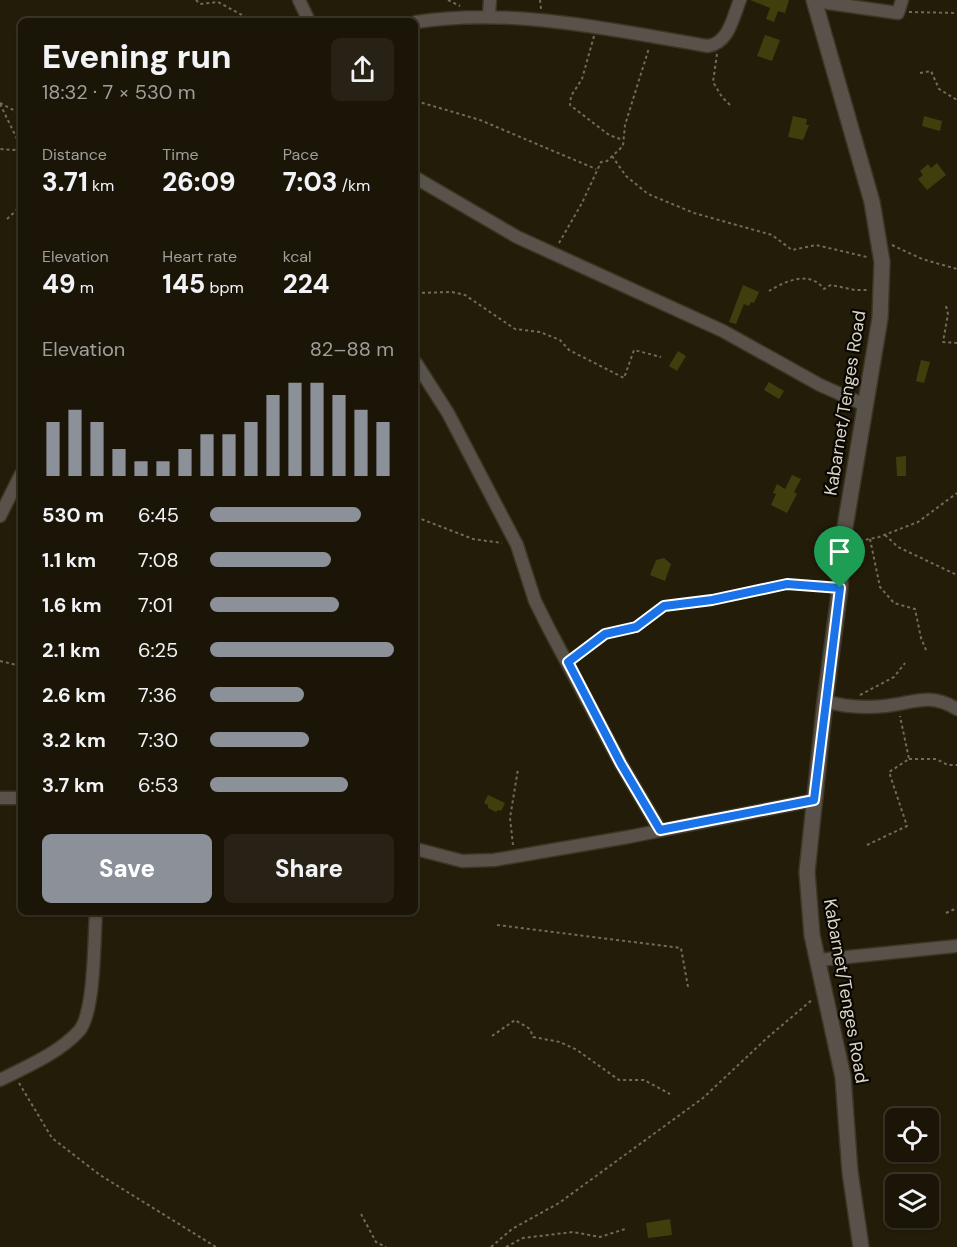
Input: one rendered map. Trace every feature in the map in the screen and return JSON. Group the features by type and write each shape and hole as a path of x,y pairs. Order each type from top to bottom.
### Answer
{"street":[{"path":"299,0 308,18"},
{"path":"489,15 490,0"},
{"path":"418,22 467,15 489,15 596,28 708,46 717,45 723,39 740,0"},
{"path":"814,1 898,13 902,0"},
{"name":"Kabarnet/Tenges Road","path":"814,1 867,184 880,239 882,262 880,318 842,545 840,588 808,861 808,903 843,1077 850,1172 861,1247"},
{"path":"418,179 517,237 723,330 820,386 865,405"},
{"path":"418,366 448,413 517,545 535,601 621,764 660,830"},
{"path":"0,516 18,480"},
{"path":"825,701 842,706 897,704 933,699 945,702 957,709"},
{"path":"0,798 18,798"},
{"path":"418,850 462,861 494,860 814,800"},
{"path":"0,1080 66,1042 80,1029 89,1003 96,915"},
{"path":"818,960 957,946"}],"path":[{"path":"196,0 200,4 218,1 248,18"},
{"path":"898,13 957,13"},
{"path":"596,28 582,79 570,96 570,105 609,135 623,140"},
{"path":"553,254 582,203 596,169 601,162 607,162 623,146 625,125 651,36"},
{"path":"724,49 717,52 713,82 722,97 732,107"},
{"path":"920,74 931,71 939,89 957,100"},
{"path":"418,102 480,120 596,169"},
{"path":"0,103 18,112"},
{"path":"0,103 18,141"},
{"path":"0,149 18,148"},
{"path":"612,156 626,176 648,194 694,213 772,235 792,250 816,245 882,262"},
{"path":"7,219 18,209"},
{"path":"880,239 922,259 957,269"},
{"path":"769,291 781,283 797,279 811,279 819,282 824,289 831,285 855,290 881,290"},
{"path":"418,293 452,292 465,295 515,329 540,332 560,340 569,350 624,378 634,350 661,357"},
{"path":"946,306 948,314 944,342 957,343"},
{"path":"842,545 885,535 918,522 957,493"},
{"path":"418,518 473,539 517,545"},
{"path":"885,535 898,547 957,575"},
{"path":"870,539 880,587 894,603 915,609 926,650"},
{"path":"568,662 605,634 636,627 664,606 712,600 787,584 840,588"},
{"path":"0,661 18,665"},
{"path":"859,695 894,677 905,663"},
{"path":"897,704 909,759"},
{"path":"867,845 907,826 889,772 909,759 936,759 948,765 957,765"},
{"path":"514,857 510,818 518,769"},
{"path":"946,913 957,908"},
{"path":"497,925 681,948 688,987"},
{"path":"491,1247 512,1228 559,1203 703,1098 824,989"},
{"path":"492,1036 515,1020 530,1029 533,1037 560,1042 578,1050 619,1080 644,1080 670,1094"},
{"path":"13,1074 52,1138 100,1175 216,1247"},
{"path":"361,1214 376,1242 386,1247"},
{"path":"506,1247 522,1238 573,1233 600,1237 626,1229"}],"building":[{"path":"750,0 789,0 785,13 778,11 774,22 766,19 770,8"},
{"path":"765,35 780,40 772,61 757,56"},
{"path":"793,116 807,119 806,125 809,125 803,140 788,137"},
{"path":"924,116 942,121 940,131 922,126"},
{"path":"937,163 946,175 927,190 918,179 923,175 920,171 928,164 931,168"},
{"path":"743,285 759,292 754,303 751,302 749,306 744,304 736,324 729,322"},
{"path":"678,351 686,356 677,371 669,366"},
{"path":"921,360 930,362 924,383 916,381"},
{"path":"769,382 784,391 779,399 764,390"},
{"path":"906,456 906,476 897,476 896,457"},
{"path":"792,475 801,479 794,492 797,494 787,513 771,505 777,484 785,489"},
{"path":"664,558 671,564 665,581 650,575 656,560"},
{"path":"488,795 505,803 501,811 496,812 488,808 488,805 484,803"},
{"path":"670,1219 672,1235 648,1238 646,1223"}],"route":[{"path":"787,584 840,588 814,800 660,830 621,764 568,662 605,634 636,627 664,606 712,600 787,584"}]}
